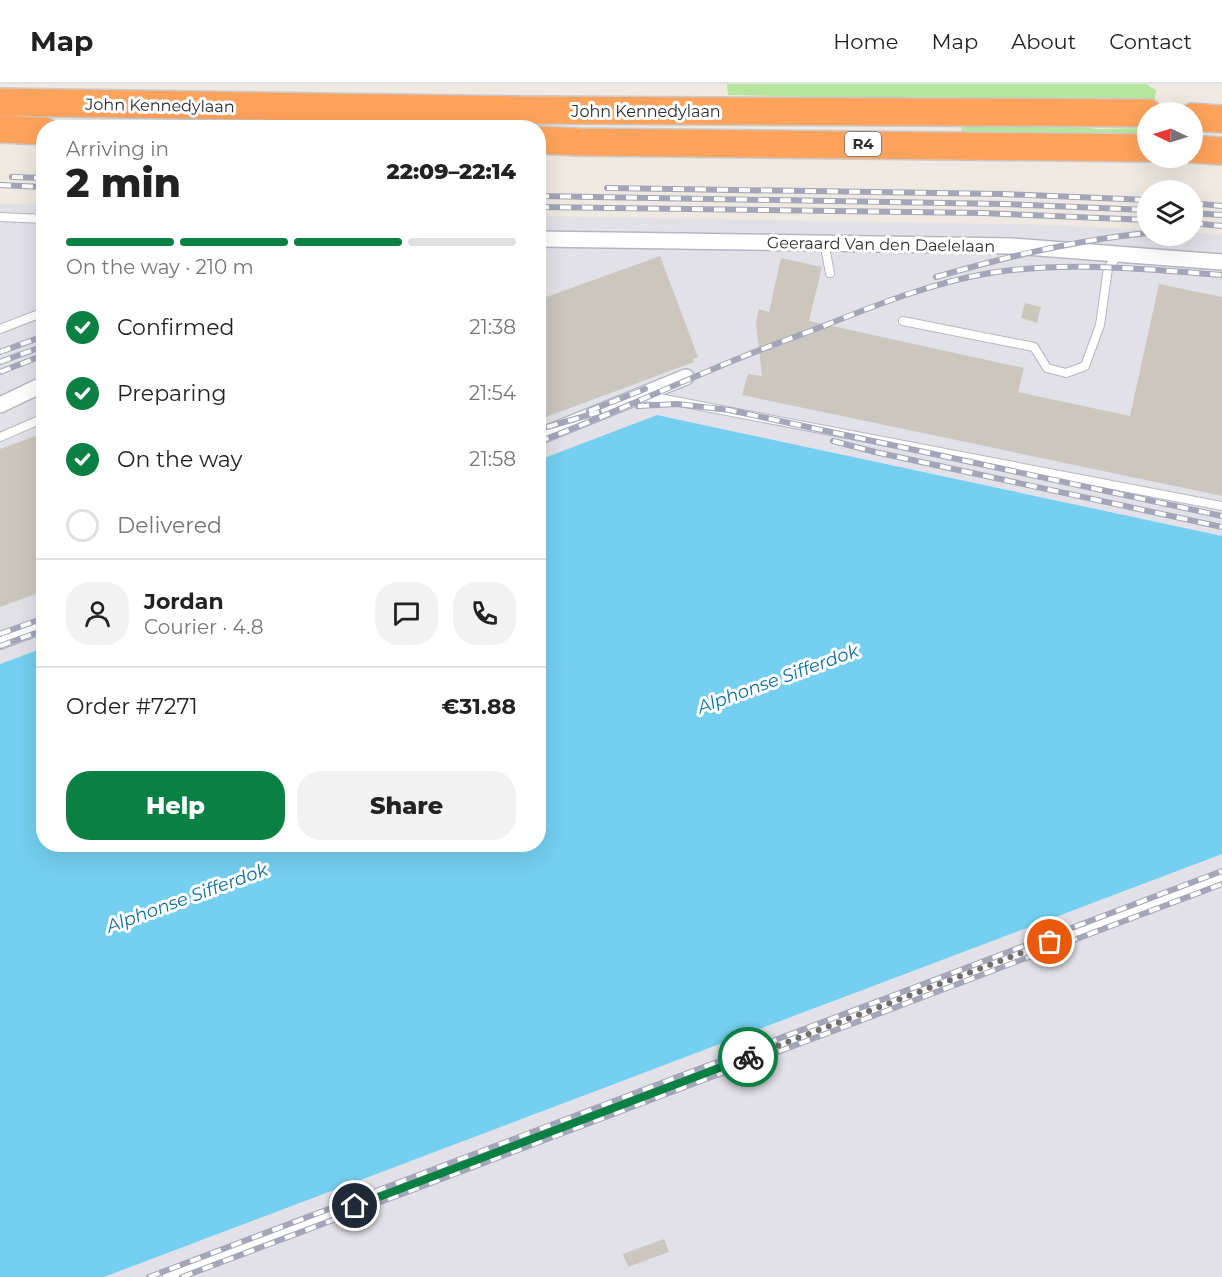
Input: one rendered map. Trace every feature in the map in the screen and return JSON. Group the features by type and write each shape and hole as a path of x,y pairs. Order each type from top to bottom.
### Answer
{"highway":[{"name":"John Kennedylaan","path":"0,102 524,110 1137,113"},
{"path":"1203,118 1222,119"},
{"path":"0,129 36,131"},
{"name":"John Kennedylaan","path":"546,140 1137,147"},
{"path":"1203,150 1222,151"}],"street":[{"name":"Geeraard Van den Daelelaan","path":"546,239 1011,246 1222,262"},
{"path":"546,434 686,377"},
{"path":"0,405 36,388"},
{"path":"0,641 36,628"}],"lane":[{"path":"0,217 36,219"},
{"path":"824,242 830,273"},
{"path":"903,321 1034,347 1047,368 1066,373 1085,366 1100,325 1108,268 1119,254"},
{"path":"0,329 36,315"},
{"path":"638,397 664,399 1222,506"},
{"path":"0,437 36,421"},
{"path":"166,1277 1222,877"}],"shaded area":[{"path":"0,204 36,205 36,651 0,664"},
{"path":"546,216 1056,225 1137,229 1137,246 1203,246 1203,234 1222,235 1222,536 657,415 546,457"},
{"path":"1222,854 1222,1277 104,1277 760,1029"}],"green space":[{"path":"727,84 1146,84 1156,90 1154,102 1137,102 1137,105 728,95"},
{"path":"1031,122 1099,129 1137,128 1137,134 962,132 961,123"}],"water":[{"name":"Alphonse Sifferdok","path":"657,415 1222,536 1222,854 104,1277 0,1277 0,664 36,651 36,852 546,852 546,457"}],"building":[{"path":"660,256 698,357 693,359 694,362 546,417 546,297"},
{"path":"781,258 822,267 809,321 1024,368 1018,392 1130,416 1159,284 1222,297 1222,496 742,395 748,374 762,376 756,323 759,309 769,312"},
{"path":"1025,303 1041,307 1037,323 1021,318"},
{"path":"36,436 36,594 0,607 0,449"},
{"path":"664,1239 669,1252 628,1267 623,1254"}],"railway":[{"path":"12,177 36,178"},
{"path":"0,185 36,187"},
{"path":"607,188 1002,194 1137,200"},
{"path":"546,196 1003,204 1137,210"},
{"path":"1203,204 1222,206"},
{"path":"546,207 982,213 1137,220"},
{"path":"1203,214 1222,215"},
{"path":"1203,224 1222,226"},
{"path":"936,277 1040,250 1137,234"},
{"path":"546,439 752,353 883,303 968,277 1048,267 1106,267 1222,275"},
{"path":"0,352 36,339"},
{"path":"0,362 36,349"},
{"path":"0,372 36,358"},
{"path":"589,411 645,389"},
{"path":"638,406 677,404 729,410 1222,516"},
{"path":"547,427 599,412"},
{"path":"833,441 1222,527"},
{"path":"0,634 36,621"},
{"path":"0,646 36,633"},
{"path":"149,1277 1222,871"},
{"path":"182,1277 1222,884"}],"way so far":[{"path":"748,1057 1050,942"}],"route":[{"path":"355,1206 748,1057"}]}
